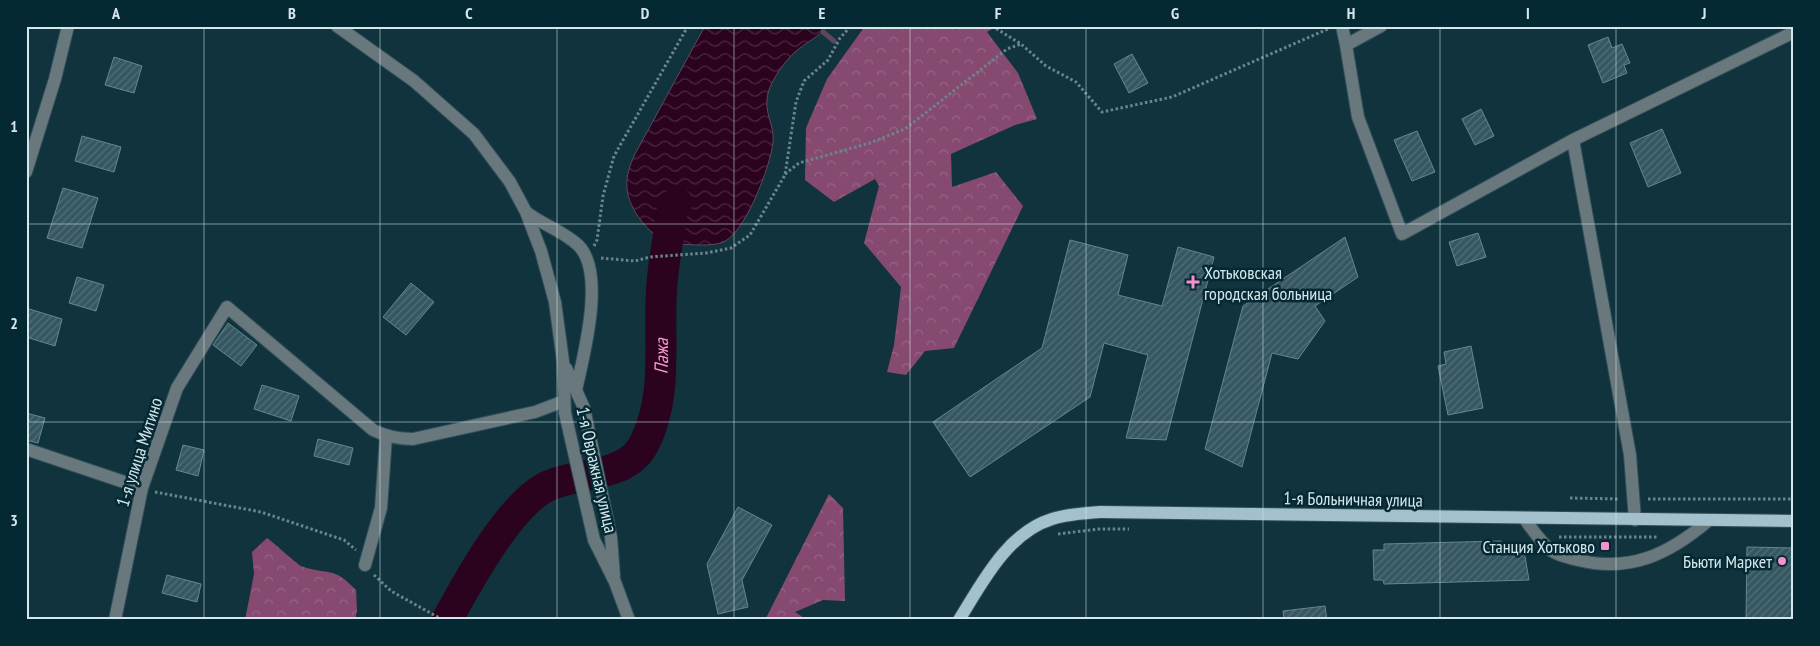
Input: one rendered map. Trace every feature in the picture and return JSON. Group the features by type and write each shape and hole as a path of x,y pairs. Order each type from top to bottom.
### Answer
{"main road":[{"name":"1-я Больничная улица","path":"959,620 986,576 1014,543 1050,519 1078,514 1101,512 1794,521"}],"street":[{"path":"26,172 29,154 55,79 68,26"},
{"name":"1-я Овражная улица","path":"338,26 414,81 474,134 510,182 526,212 541,251 555,302 563,361 564,407 594,540 615,582 629,620"},
{"path":"1342,26 1358,117 1402,234 1573,140 1794,32"},
{"path":"1346,45 1381,26"},
{"path":"1573,140 1630,454 1635,520"},
{"path":"526,212 551,229 567,236 588,258 592,274 592,308 576,390"},
{"name":"1-я улица Митино","path":"115,620 142,488 150,474 178,388 227,307 373,430 386,436"},
{"name":"1-я Овражная улица","path":"563,361 584,408 611,537 615,582"},
{"path":"365,564 381,508 386,436 398,439 413,439 564,407"},
{"path":"26,449 142,488"},
{"path":"1525,519 1535,534 1540,537 1550,550 1568,558 1587,562 1625,563 1669,550 1691,536 1708,521"}],"path":[{"path":"688,26 614,156 603,196 598,240 588,258 635,261 650,256 678,256 731,248 750,235 785,175 796,102 804,81 828,60 840,38 851,26"},
{"path":"992,26 1021,44 1046,66 1076,82 1102,112 1172,97 1336,26"},
{"path":"785,175 800,164 870,143 905,129 1007,49 1021,44"},
{"path":"142,488 261,512 344,540 353,547"},
{"path":"1570,498 1794,499"},
{"path":"1056,534 1099,529 1138,529"},
{"path":"1540,537 1610,538"},
{"path":"391,591 443,620"}],"green space":[{"path":"865,26 997,26 987,32 1018,73 1037,119 1015,125 951,154 952,187 996,172 1023,206 954,348 925,351 906,375 887,372 894,345 901,287 864,243 879,186 875,179 834,202 805,180 806,128 827,79"},
{"path":"829,494 843,508 845,601 823,600 795,612 807,620 765,620"},
{"path":"267,538 301,566 330,572 348,582 356,590 357,611 355,620 245,620 254,574 252,552"}],"water":[{"path":"705,26 828,26 791,56 772,82 767,100 773,136 771,153 755,199 739,228 730,238 721,243 702,245 667,243 653,234 635,212 628,196 628,174 635,154"}],"building":[{"path":"1608,37 1612,48 1622,44 1630,63 1624,65 1627,73 1603,83 1588,45"},
{"path":"1132,54 1148,83 1129,93 1114,64"},
{"path":"114,57 142,66 134,93 105,85"},
{"path":"1481,109 1494,136 1475,145 1462,119"},
{"path":"1662,129 1681,173 1648,187 1630,143"},
{"path":"1417,131 1435,172 1412,181 1394,140"},
{"path":"82,136 121,147 114,172 75,161"},
{"path":"63,188 98,198 82,248 47,238"},
{"path":"1478,233 1486,257 1457,266 1449,242"},
{"path":"1345,237 1358,277 1315,306 1325,321 1298,359 1272,353 1242,467 1205,449 1243,306"},
{"path":"1070,240 1128,255 1118,295 1162,306 1178,247 1214,257 1166,440 1126,438 1148,355 1104,343 1090,397 970,477 933,422 1042,348"},
{"path":"77,277 104,285 96,311 69,303"},
{"path":"411,283 434,302 406,335 383,317"},
{"path":"26,308 62,319 55,346 26,337"},
{"path":"228,323 257,345 241,366 213,345"},
{"path":"1471,346 1483,408 1448,415 1438,366 1446,364 1444,352"},
{"path":"262,385 299,396 291,421 254,409"},
{"path":"26,413 45,418 38,443 26,440"},
{"path":"318,439 353,448 349,465 314,456"},
{"path":"183,445 204,450 198,476 176,470"},
{"path":"738,507 772,525 742,580 748,607 718,614 707,564"},
{"path":"1501,541 1501,548 1523,545 1529,580 1384,584 1383,580 1374,580 1373,550 1384,550 1384,544"},
{"path":"1747,547 1794,548 1794,620 1746,620"},
{"path":"167,575 201,584 197,602 162,593"},
{"path":"1325,606 1327,620 1284,620 1283,611"}],"waterway":[{"path":"823,32 834,41"},
{"name":"Пажа","path":"447,620 490,547 518,511 532,497 546,487 558,482 613,469 636,455 644,444 652,425 660,385 663,274 672,211 677,203"}],"place":[{"name":"Хотьковская городская больница","path":"1193,282"},
{"name":"Станция Хотьково","path":"1605,546"},
{"name":"Бьюти Маркет","path":"1782,561"}]}
